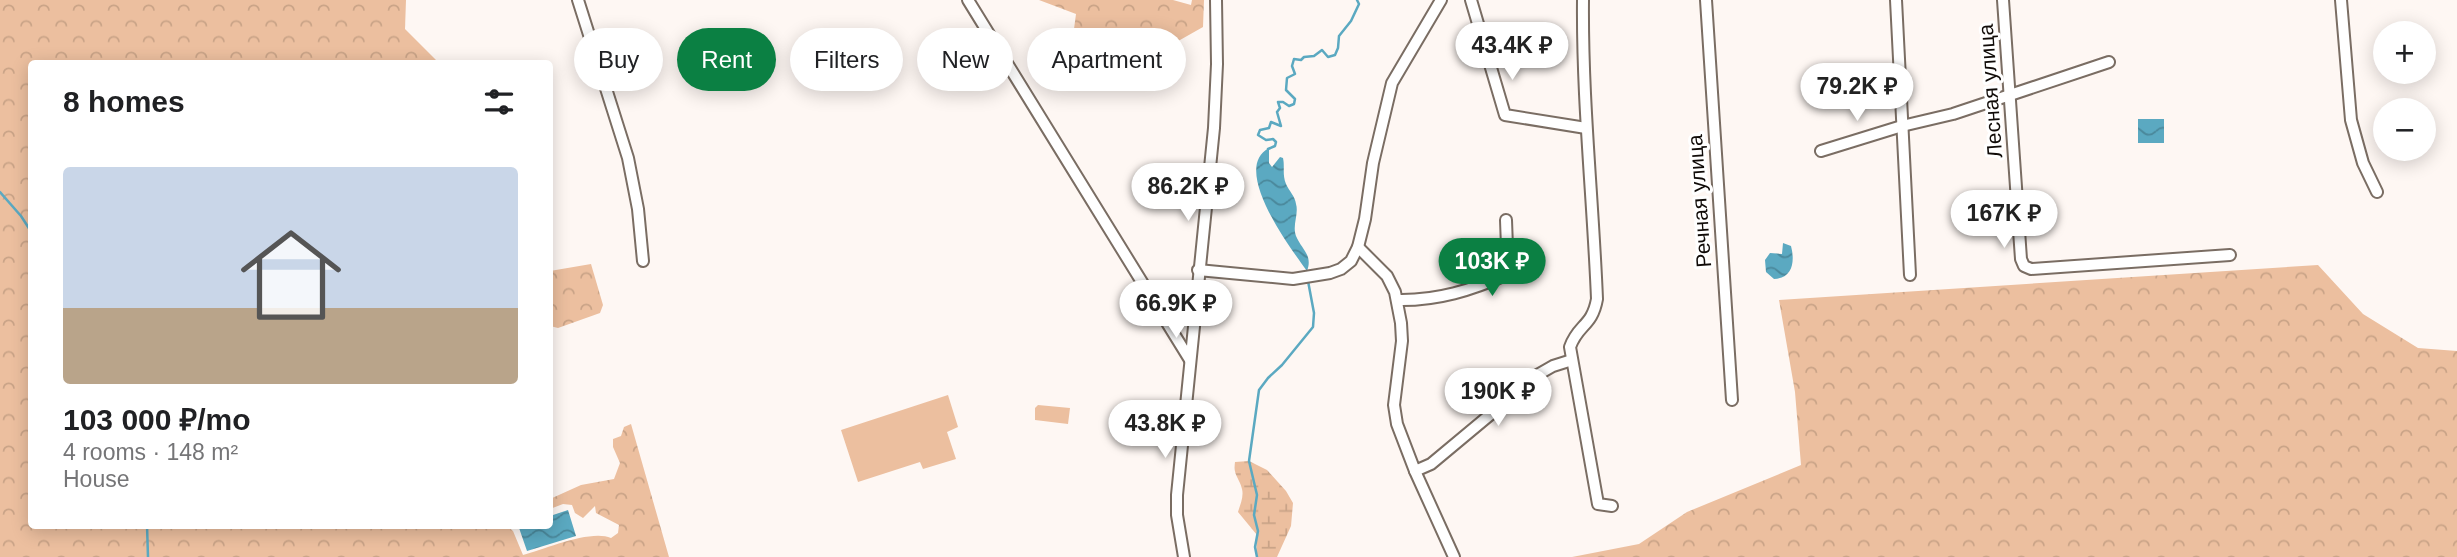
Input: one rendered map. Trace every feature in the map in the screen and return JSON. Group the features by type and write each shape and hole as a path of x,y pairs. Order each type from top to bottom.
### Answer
{"street":[{"path":"578,0 628,158 638,209 643,261"},
{"path":"968,0 1190,360"},
{"path":"1184,557 1177,515 1177,495 1214,128 1216,0"},
{"path":"1198,270 1276,278 1304,278 1341,269 1351,261 1358,247 1373,163 1392,83 1441,0"},
{"path":"1471,0 1505,116 1586,128"},
{"path":"1583,0 1586,128 1593,198 1597,299 1589,322 1574,335 1570,346 1598,505 1612,506"},
{"name":"Речная улица","path":"1706,0 1732,400"},
{"path":"1896,0 1910,275"},
{"name":"Лесная улица","path":"2003,0 2021,259 2024,265 2031,269 2230,255"},
{"path":"2341,0 2351,120 2363,163 2376,192"},
{"path":"1821,151 1902,126 1953,114 2109,62"},
{"path":"1397,300 1416,301 1445,297 1477,288 1508,274 1506,220"},
{"path":"1358,247 1387,276 1397,300 1402,341 1394,405 1397,424 1454,557"},
{"path":"1169,326 1181,330 1193,329"},
{"path":"1416,471 1431,464 1539,374 1572,360"}],"green space":[{"path":"0,0 406,0 405,29 436,60 28,60 28,529 511,529 523,555 580,538 611,538 618,533 619,525 596,513 595,506 583,518 575,513 572,505 563,504 553,508 553,498 581,485 614,479 620,463 613,447 613,439 621,436 624,427 631,424 669,557 0,557"},
{"path":"1039,0 1173,0 1191,5 1192,0 1204,0 1203,27 1186,37 1186,28 1074,28 1076,14"},
{"path":"591,264 603,305 600,313 558,328 553,327 553,270"},
{"path":"2318,265 2363,314 2418,348 2457,351 2457,557 1572,557 1639,544 1687,512 1801,465 1795,392 1779,300"},
{"path":"948,395 958,427 947,432 956,459 923,469 920,462 858,482 841,430"},
{"path":"1038,405 1070,408 1068,424 1035,420 1035,408"},
{"path":"1249,461 1267,470 1293,503 1291,526 1277,557 1256,557 1257,535 1238,512 1242,492 1235,462"}],"water":[{"path":"2138,119 2164,119 2164,143 2138,143"},
{"path":"1269,148 1269,163 1272,167 1280,157 1283,158 1285,180 1297,208 1296,236 1309,261 1307,271 1278,228 1260,190 1256,173 1259,158"},
{"path":"1783,243 1791,246 1791,268 1785,276 1774,279 1766,272 1765,260 1770,253 1782,254"},
{"path":"568,510 576,536 527,551 519,529 553,529 553,515"}],"waterway":[{"path":"1268,149 1275,146 1276,142 1258,135 1260,130 1269,128 1271,122 1281,126 1277,112 1280,108 1278,102 1289,106 1294,104 1295,99 1286,90 1287,78 1295,74 1292,66 1294,59 1314,56 1322,50 1328,57 1335,55 1339,36 1351,21 1359,4 1357,0"},
{"path":"0,192 28,227"},
{"path":"1257,557 1255,547 1258,531 1254,515 1257,495 1249,461 1259,390 1313,327 1314,313 1308,281"},
{"path":"147,529 148,557"}]}
